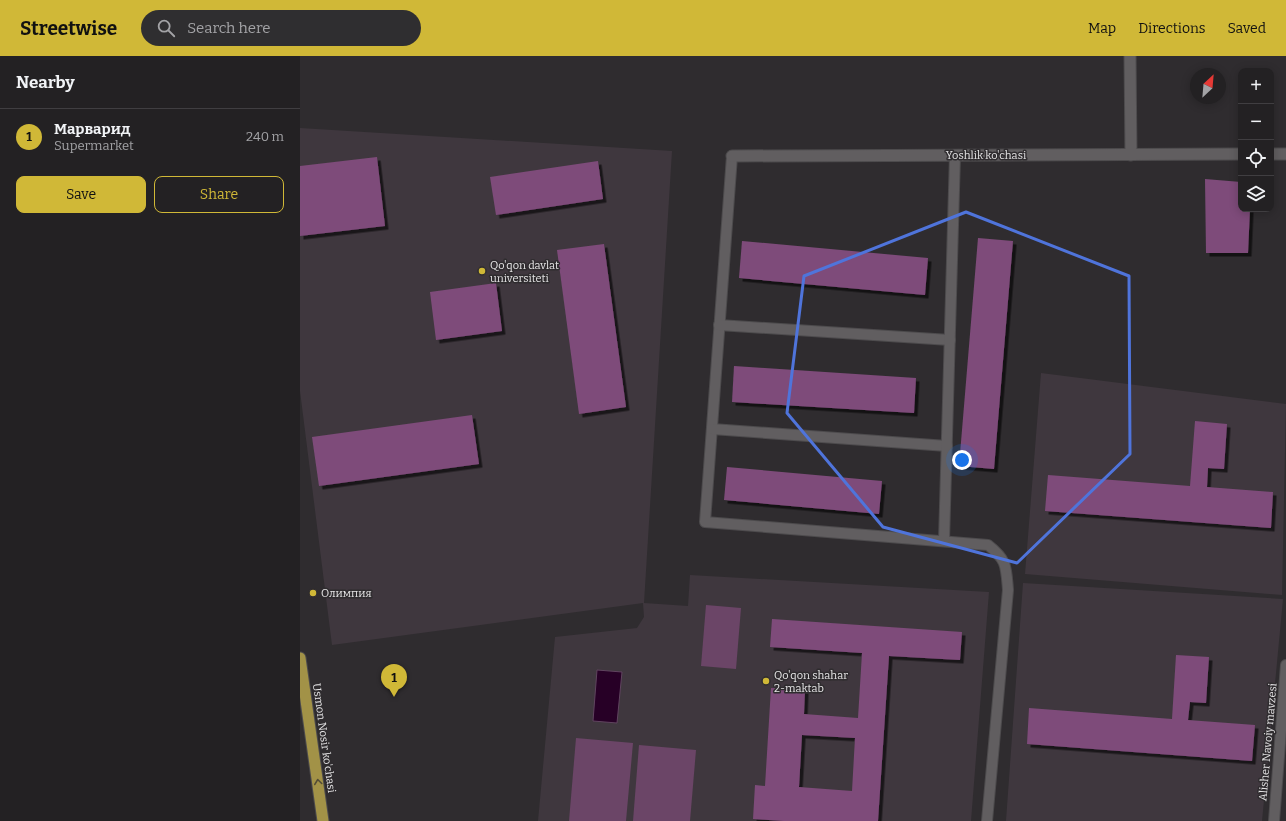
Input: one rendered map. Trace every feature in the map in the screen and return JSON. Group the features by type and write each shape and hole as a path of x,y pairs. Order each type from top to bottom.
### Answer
{"highway":[{"name":"Usmon Nosir ko'chasi","path":"300,658 323,821"}],"street":[{"path":"1130,56 1131,155"},
{"name":"Yoshlik ko'chasi","path":"732,156 1238,154"},
{"path":"1274,154 1286,154"}],"lane":[{"path":"944,541 955,155"},
{"path":"732,156 705,522 988,545 1001,556 1007,570 1008,590 987,821"},
{"path":"719,325 950,340"},
{"path":"712,429 947,446"},
{"name":"Alisher Navoiy mavzesi","path":"1274,821 1284,708 1286,665"}],"highlighted area":[{"path":"966,212 1129,276 1130,454 1017,563 883,527 787,413 804,276"}],"shaded area":[{"name":"Qo'qon davlat universiteti","path":"300,128 672,151 644,603 688,606 690,575 989,592 971,821 538,821 555,637 637,628 644,617 643,603 332,645 300,391"},
{"path":"1041,373 1286,404 1282,595 1025,574"},
{"path":"1023,583 1283,599 1262,821 1006,821"},
{"path":"706,605 741,608 736,669 701,666"},
{"path":"597,670 622,672 617,723 593,721"},
{"path":"576,738 633,743 626,821 569,821"},
{"path":"639,745 696,750 690,821 633,821"}],"building":[{"path":"377,157 385,226 300,236 300,166"},
{"path":"598,161 603,199 496,215 490,177"},
{"path":"1205,179 1238,182 1238,212 1250,212 1248,253 1206,253"},
{"path":"978,238 1013,241 994,469 959,466"},
{"path":"742,241 928,258 925,295 739,278"},
{"path":"604,244 626,407 579,414 557,250"},
{"path":"496,283 502,331 436,340 430,292"},
{"path":"734,366 916,378 914,413 732,402"},
{"path":"472,415 479,464 319,486 312,437"},
{"path":"1195,421 1227,424 1224,469 1208,468 1207,487 1273,492 1271,528 1045,511 1048,475 1190,486"},
{"path":"727,467 882,481 879,514 724,500"},
{"path":"772,619 962,632 960,660 889,656 878,821 784,821 753,819 755,785 765,786 771,688 805,690 804,714 858,718 862,653 770,647","holes":["802,735 855,738 852,791 799,787"]},
{"path":"1176,655 1209,657 1206,703 1190,702 1188,720 1255,725 1252,761 1027,744 1029,708 1172,719"}],"place":[{"name":"Qo'qon davlat universiteti","path":"482,271"},
{"name":"Олимпия","path":"313,593"},
{"name":"Qo'qon shahar 2-maktab","path":"766,681"},
{"name":"Марварид","path":"394,697"}]}
